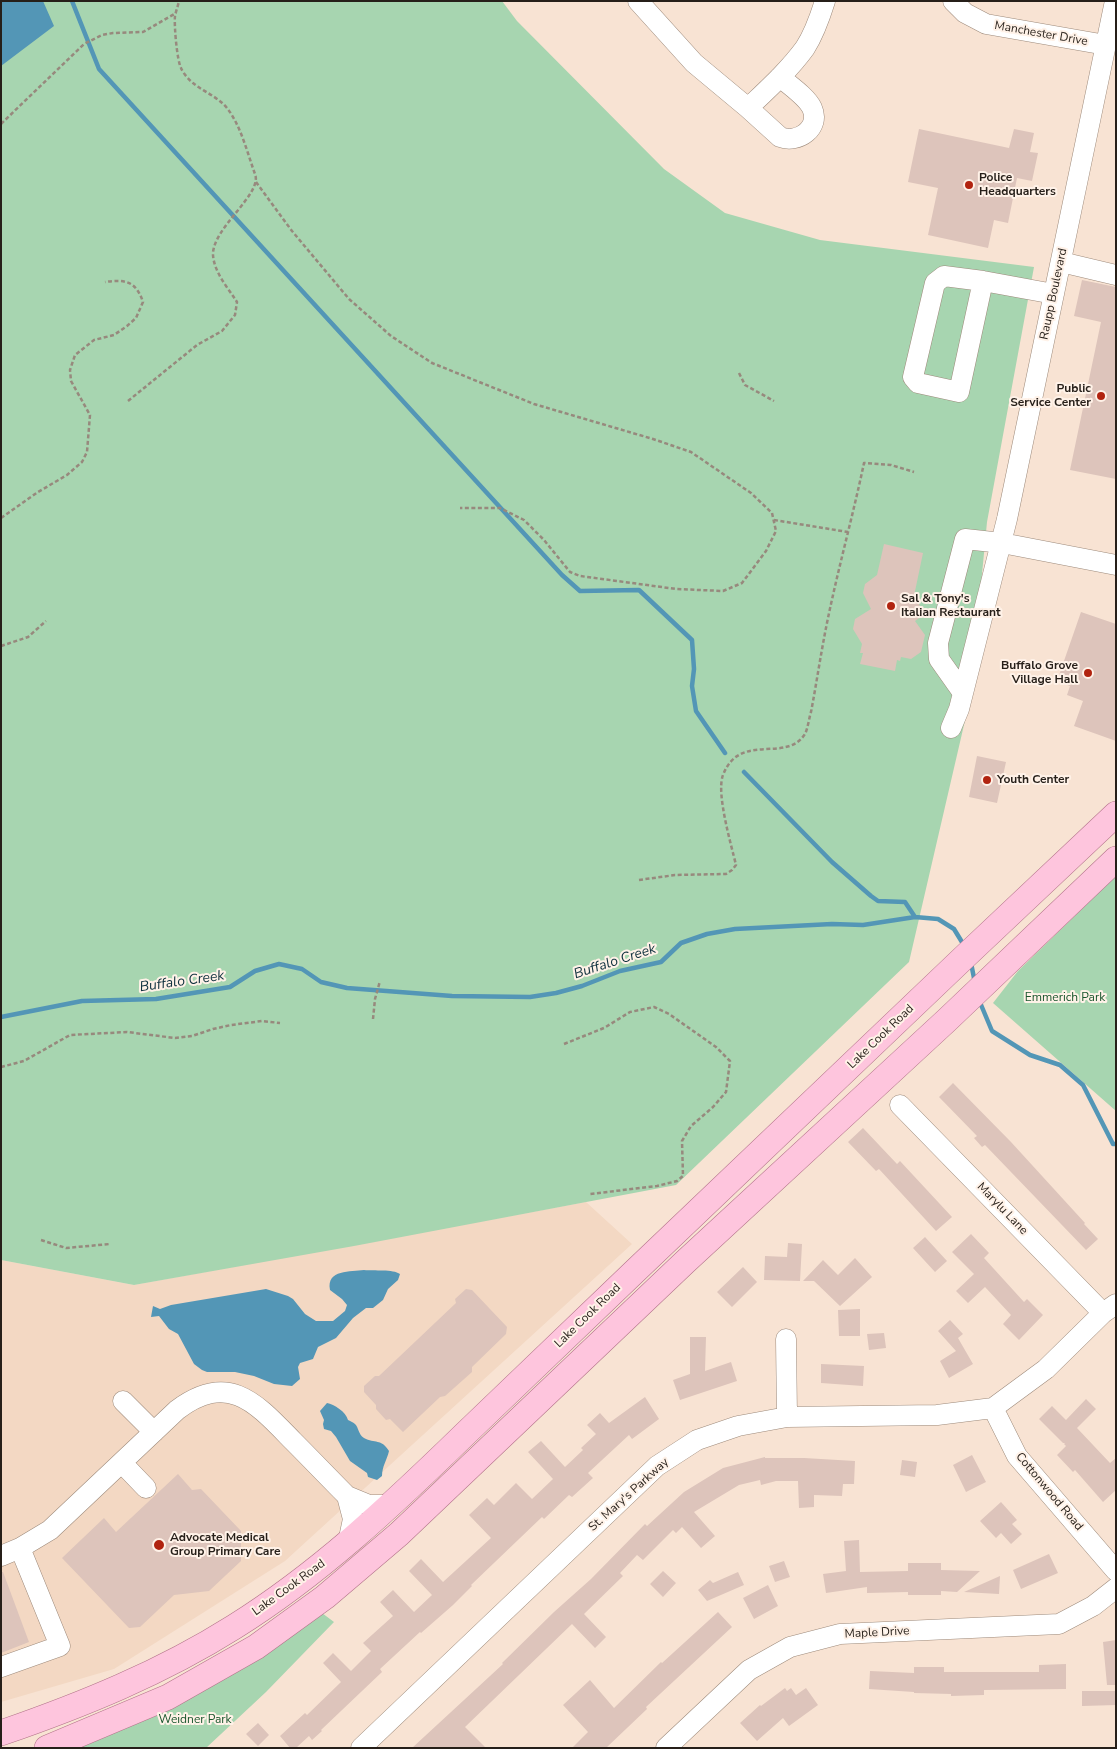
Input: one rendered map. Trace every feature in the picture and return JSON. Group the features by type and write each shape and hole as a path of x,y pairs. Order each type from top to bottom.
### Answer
{"main road":[{"name":"Lake Cook Road","path":"1,1732 75,1707 183,1657 235,1627 308,1576 391,1505 1014,909 1116,814"},
{"path":"46,1748 168,1697 256,1646 325,1597 406,1528 685,1262 1038,934 1116,859"}],"street":[{"path":"638,1 694,63 780,137 796,139 807,132 813,120 812,109 808,102 780,77"},
{"path":"748,108 780,77 806,47 819,20 825,1"},
{"name":"Manchester Drive","path":"953,1 965,13 986,24 1106,45"},
{"name":"Raupp Boulevard","path":"951,728 963,693 1002,543 1115,1"},
{"path":"1061,262 1116,275"},
{"path":"983,281 959,392 918,383 913,377 935,283 944,276 983,281 1054,294"},
{"path":"963,693 939,659 938,643 965,539 1002,543 1116,565"},
{"name":"Marylu Lane","path":"900,1105 1109,1308"},
{"name":"St. Mary's Parkway","path":"360,1748 657,1466 697,1440 738,1426 787,1417 938,1415 993,1408 1046,1369 1109,1308"},
{"path":"786,1339 787,1417"},
{"path":"1,1666 60,1646 10,1552 50,1530 177,1410 199,1396 213,1392 227,1393 239,1396 263,1409 347,1496 369,1505 391,1505"},
{"path":"123,1401 154,1432"},
{"name":"Cottonwood Road","path":"993,1408 1017,1456 1116,1571"},
{"path":"122,1462 146,1488"},
{"path":"347,1496 353,1519 348,1543"},
{"name":"Maple Drive","path":"666,1748 749,1670 790,1647 840,1634 1059,1624 1094,1606 1116,1588"}],"path":[{"path":"128,400 197,345 222,331 235,315 237,302 216,270 213,255 214,244 229,220 255,187 256,182 256,177 237,125 226,107 192,82 181,69 176,45 176,13 180,1"},
{"path":"1,124 84,44 113,33 143,32 176,13"},
{"path":"256,182 292,231 337,286 399,342 432,363 534,404 691,452 751,494 772,513 776,532 766,551 742,583 723,591 686,590 580,576 570,572 544,540 524,520 500,508 460,508"},
{"path":"1,518 38,492 67,475 82,462 87,452 90,415 71,381 70,370 75,355 94,340 114,335 127,326 136,318 143,302 140,292 126,281 104,282"},
{"path":"738,373 745,385 774,401"},
{"path":"639,880 675,876 726,874 736,865 721,795 722,778 728,764 741,753 752,750 780,748 795,743 805,734 828,621 864,463 891,465 914,472"},
{"path":"774,520 848,532"},
{"path":"1,646 28,637 46,621"},
{"path":"373,1019 375,999 380,981"},
{"path":"564,1044 604,1028 630,1012 654,1007 669,1014 716,1047 730,1061 726,1092 685,1134 682,1141 682,1176 677,1182 590,1194"},
{"path":"1,1067 24,1061 70,1035 127,1032 175,1038 192,1036 231,1025 262,1021 280,1024"},
{"path":"41,1240 66,1248 110,1244"}],"shaded area":[{"path":"586,1202 632,1244 285,1561 114,1669 1,1702 1,1260 134,1285"}],"green space":[{"path":"1,1 502,1 517,21 664,169 725,213 820,240 1034,267 987,522 970,699 909,962 676,1185 354,1246 134,1285 1,1260"},
{"name":"Emmerich Park","path":"1116,876 1116,1111 993,1003 1018,971"},
{"name":"Weidner Park","path":"322,1613 334,1622 266,1692 206,1748 67,1748"}],"water":[{"path":"1,1 43,1 54,26 1,66"},
{"path":"364,1270 397,1272 400,1274 398,1280 388,1289 383,1300 373,1308 366,1308 353,1318 336,1338 318,1347 313,1359 300,1363 298,1367 300,1379 292,1386 274,1384 254,1376 235,1372 207,1372 202,1370 194,1364 178,1334 169,1329 159,1316 151,1317 153,1306 160,1309 171,1305 266,1289 293,1299 305,1314 316,1321 333,1321 345,1311 347,1305 330,1290 332,1278 341,1273"},
{"path":"327,1403 342,1411 348,1420 355,1424 364,1438 383,1444 389,1451 382,1476 377,1480 368,1477 367,1473 350,1461 336,1437 331,1431 324,1429 324,1420 320,1411"}],"building":[{"name":"Police Headquarters","path":"919,129 1009,148 1014,129 1034,133 1030,152 1038,153 1032,181 1017,178 1008,223 994,220 988,248 928,235 938,188 908,182"},
{"name":"Public Service Center","path":"1082,280 1116,287 1116,479 1070,470 1101,322 1074,316"},
{"name":"Sal & Tony's Italian Restaurant","path":"884,544 923,553 914,596 925,614 915,621 925,635 921,652 911,659 901,657 900,661 897,660 895,671 860,664 863,653 860,653 862,644 853,629 855,619 871,609 863,593 865,584 877,575"},
{"name":"Buffalo Grove Village Hall","path":"1081,612 1116,624 1116,741 1074,726 1083,701 1067,695 1070,686 1057,681"},
{"name":"Youth Center","path":"977,756 1006,762 997,803 969,797"},
{"path":"953,1083 1011,1142 1098,1239 1086,1250 985,1145 982,1147 974,1138 977,1136 939,1097"},
{"path":"863,1128 897,1164 900,1161 952,1217 936,1231 879,1169 876,1171 848,1142"},
{"path":"971,1234 989,1253 984,1258 1024,1302 1027,1299 1043,1315 1019,1340 1003,1324 1011,1315 985,1287 968,1303 956,1291 974,1274 952,1252"},
{"path":"925,1237 947,1261 935,1272 913,1248"},
{"path":"788,1243 802,1244 800,1281 764,1280 765,1256 787,1257"},
{"path":"855,1258 872,1277 840,1306 814,1281 803,1281 823,1260 838,1275"},
{"path":"743,1267 757,1282 732,1307 717,1292"},
{"path":"466,1289 472,1290 507,1327 506,1334 472,1367 472,1372 445,1396 440,1397 403,1432 390,1419 386,1420 376,1409 376,1405 364,1392 364,1386 375,1376 379,1376 456,1303 455,1299"},
{"path":"860,1309 860,1336 839,1336 838,1310"},
{"path":"950,1320 963,1334 958,1338 973,1364 949,1378 940,1361 956,1351 938,1331"},
{"path":"884,1333 886,1348 869,1350 867,1334"},
{"path":"690,1337 706,1337 705,1371 731,1362 737,1381 680,1400 673,1380 690,1374"},
{"path":"821,1364 864,1366 863,1386 821,1383"},
{"path":"645,1397 659,1419 632,1439 629,1435 588,1473 593,1478 572,1497 569,1495 544,1519 542,1517 471,1585 453,1605 380,1669 382,1672 312,1740 309,1736 296,1748 290,1748 280,1736 305,1713 307,1715 341,1682 323,1663 333,1653 351,1671 371,1651 363,1643 393,1616 380,1602 393,1590 414,1612 432,1595 409,1571 421,1559 443,1582 491,1538 469,1515 487,1498 494,1505 516,1483 532,1499 553,1479 528,1452 541,1441 565,1467 596,1434 587,1425 600,1413 609,1423"},
{"path":"1086,1399 1096,1409 1077,1428 1110,1463 1116,1458 1116,1490 1103,1502 1075,1470 1073,1472 1057,1455 1066,1446 1065,1443 1039,1419 1052,1406 1066,1420"},
{"path":"972,1455 986,1482 966,1492 953,1465"},
{"path":"765,1457 855,1461 854,1484 843,1484 842,1496 814,1495 814,1507 799,1508 798,1481 776,1481 761,1485 760,1480 739,1485 694,1512 715,1536 701,1548 682,1527 676,1533 673,1530 643,1560 637,1555 620,1573 623,1576 584,1614 606,1637 595,1648 572,1624 465,1727 486,1748 412,1748 503,1664 645,1524 647,1526 684,1492 723,1468"},
{"path":"902,1460 917,1462 915,1477 900,1475"},
{"name":"Advocate Medical Group Primary Care","path":"178,1474 192,1490 201,1489 241,1531 241,1561 209,1591 174,1595 140,1627 129,1628 62,1558 104,1518 116,1532"},
{"path":"1001,1502 1017,1520 1012,1524 1022,1534 1011,1544 1001,1533 996,1538 980,1521"},
{"path":"859,1540 860,1572 908,1571 908,1563 941,1563 941,1570 980,1571 957,1592 941,1591 941,1595 908,1595 908,1592 867,1593 867,1587 826,1593 823,1574 846,1571 844,1541"},
{"path":"1049,1554 1058,1573 1021,1589 1013,1570"},
{"path":"784,1561 790,1577 775,1582 769,1566"},
{"path":"663,1571 676,1583 663,1597 650,1584"},
{"path":"1,1572 3,1572 29,1642 1,1653"},
{"path":"738,1572 744,1585 707,1601 698,1590 710,1580 713,1583"},
{"path":"1000,1576 999,1594 964,1592"},
{"path":"768,1585 778,1606 754,1619 743,1598"},
{"path":"718,1612 732,1627 646,1707 647,1709 606,1748 572,1748 588,1732 563,1705 590,1680 614,1708 661,1662"},
{"path":"1116,1640 1116,1685 1107,1685 1103,1642"},
{"path":"1066,1664 1066,1689 984,1690 984,1695 951,1696 951,1694 869,1689 870,1671 914,1673 914,1667 944,1667 944,1672 1039,1672 1039,1665"},
{"path":"785,1688 787,1691 791,1688 796,1695 806,1688 818,1705 789,1726 783,1718 757,1741 740,1723 760,1705"},
{"path":"1082,1691 1116,1691 1116,1705 1082,1706"},
{"path":"258,1723 269,1735 258,1746 246,1734"}],"waterway":[{"path":"72,1 99,69 562,575 580,591 639,590 692,640 694,669 692,686 696,711 725,753"},
{"path":"744,772 832,862 871,896 878,901 905,902 915,917"},
{"name":"Buffalo Creek","path":"1,1017 82,1001 156,999 230,987 255,971 279,964 302,969 321,982 347,988 452,996 530,997 556,993 582,986 620,971 661,962 681,943 707,934 735,929 832,924 863,925 915,917 938,919 954,929 965,947"},
{"name":"Buffalo Creek","path":"971,963 975,983"},
{"name":"Buffalo Creek","path":"979,1000 992,1031 1030,1055 1060,1065 1083,1085 1113,1144 1116,1144"}],"place":[{"name":"Police Headquarters","path":"969,185"},
{"name":"Public Service Center","path":"1101,396"},
{"name":"Sal & Tony's Italian Restaurant","path":"891,606"},
{"name":"Buffalo Grove Village Hall","path":"1088,673"},
{"name":"Youth Center","path":"987,780"},
{"name":"Advocate Medical Group Primary Care","path":"159,1545"}]}
